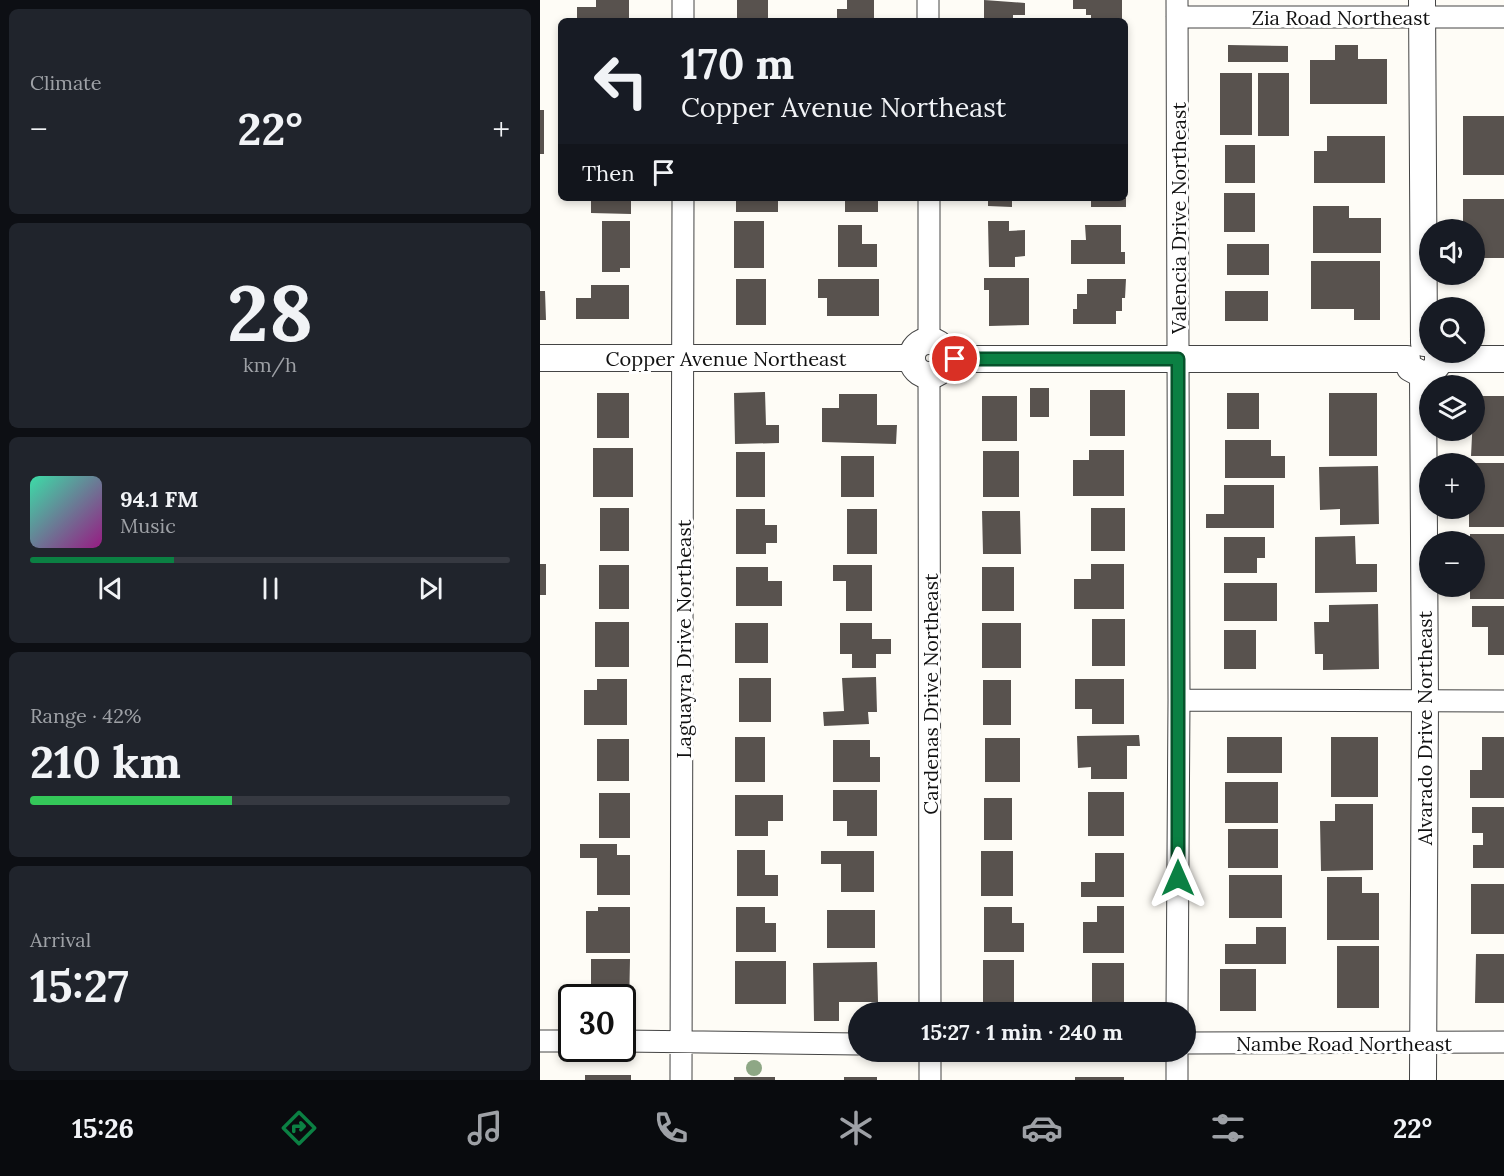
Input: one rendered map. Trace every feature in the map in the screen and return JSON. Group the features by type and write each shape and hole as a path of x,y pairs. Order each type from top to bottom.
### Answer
{"street":[{"path":"683,0 683,18"},
{"path":"928,0 928,18"},
{"name":"Zia Road Northeast","path":"1177,9 1422,8 1504,17"},
{"name":"Alvarado Drive Northeast","path":"1422,8 1426,297"},
{"name":"Valencia Drive Northeast","path":"1177,9 1179,700 1177,1002"},
{"name":"Laguayra Drive Northeast","path":"681,1080 683,201"},
{"name":"Cardenas Drive Northeast","path":"929,201 930,1002"},
{"name":"Copper Avenue Northeast","path":"540,358 1178,359 1419,356"},
{"name":"Copper Avenue Northeast","path":"1485,358 1504,359"},
{"name":"Alvarado Drive Northeast","path":"1423,1080 1427,363"},
{"path":"1179,700 1504,701"},
{"path":"540,1041 558,1041"},
{"path":"636,1041 848,1044"},
{"name":"Nambe Road Northeast","path":"1196,1043 1504,1042"},
{"path":"930,1062 930,1080"},
{"path":"1177,1062 1177,1080"}],"building":[{"path":"596,0 629,0 629,18 577,18 577,7 596,7"},
{"path":"737,0 768,0 768,18 737,18"},
{"path":"847,0 874,0 874,18 837,18 837,9 847,9"},
{"path":"984,0 1025,3 1025,15 1013,15 1013,18 984,18"},
{"path":"1073,0 1122,0 1122,18 1091,18 1091,15 1086,15 1086,9 1073,9"},
{"path":"1228,45 1288,46 1288,62 1228,62"},
{"path":"1335,45 1358,45 1358,59 1387,59 1387,104 1310,104 1310,60 1335,60"},
{"path":"1220,73 1252,73 1252,135 1220,135"},
{"path":"1258,73 1289,73 1289,136 1258,136"},
{"path":"540,110 544,110 544,154 540,154"},
{"path":"1463,116 1504,116 1504,175 1463,175"},
{"path":"1327,136 1385,136 1385,183 1314,183 1314,151 1327,151"},
{"path":"1225,145 1255,145 1255,183 1225,183"},
{"path":"1224,193 1255,193 1255,232 1224,232"},
{"path":"1463,199 1504,199 1504,258 1485,258 1485,219 1463,219"},
{"path":"591,201 631,201 631,214 591,213"},
{"path":"736,201 778,201 778,212 736,212"},
{"path":"845,201 878,201 878,212 845,212"},
{"path":"988,201 1012,201 1012,207 988,206"},
{"path":"1091,201 1126,201 1126,207 1091,207"},
{"path":"1313,206 1349,206 1349,218 1381,218 1381,253 1313,253"},
{"path":"602,221 630,221 630,268 620,268 620,272 602,272"},
{"path":"734,221 764,221 764,268 734,268"},
{"path":"988,221 1009,221 1009,231 1025,230 1025,256 1015,257 1015,267 989,267"},
{"path":"838,225 862,225 862,244 877,244 877,267 838,267"},
{"path":"1085,225 1121,225 1121,252 1125,252 1125,264 1071,264 1071,240 1086,240"},
{"path":"1227,244 1269,244 1269,275 1227,275"},
{"path":"1311,261 1380,261 1380,320 1354,320 1354,309 1311,309"},
{"path":"984,278 1029,278 1029,325 989,326 989,290 984,290"},
{"path":"736,279 766,279 766,325 736,325"},
{"path":"818,279 879,279 879,316 827,316 827,298 818,298"},
{"path":"1087,279 1126,279 1125,298 1122,298 1122,311 1116,311 1116,324 1073,324 1073,309 1077,309 1077,294 1087,294"},
{"path":"591,285 629,285 629,319 576,319 576,298 591,298"},
{"path":"540,291 545,291 546,320 540,320"},
{"path":"1225,291 1268,291 1268,321 1225,321"},
{"path":"1030,388 1049,388 1049,417 1030,417"},
{"path":"1090,390 1125,390 1125,436 1090,436"},
{"path":"765,392 766,425 779,425 779,443 735,444 734,393"},
{"path":"597,393 629,393 629,438 597,438"},
{"path":"1227,393 1259,393 1259,429 1227,429"},
{"path":"1329,393 1377,393 1377,456 1329,456"},
{"path":"839,394 877,394 877,425 897,425 896,444 822,442 822,408 839,408"},
{"path":"982,396 1017,396 1017,441 982,441"},
{"path":"1485,396 1504,396 1504,456 1471,453 1472,441 1485,441"},
{"path":"1225,440 1271,440 1271,456 1285,456 1285,478 1225,478"},
{"path":"593,448 633,448 633,497 593,497"},
{"path":"1089,450 1124,450 1124,496 1073,496 1073,460 1089,460"},
{"path":"983,451 1019,451 1019,497 983,497"},
{"path":"736,452 765,452 765,497 736,497"},
{"path":"841,456 874,456 874,497 841,497"},
{"path":"1485,463 1504,463 1504,527 1469,527 1469,519 1485,519"},
{"path":"1378,466 1379,524 1340,525 1340,509 1320,510 1319,467"},
{"path":"1224,485 1274,485 1274,528 1206,528 1206,514 1224,514"},
{"path":"600,508 629,508 629,551 600,551"},
{"path":"1091,508 1125,508 1125,551 1091,551"},
{"path":"736,509 765,509 765,525 777,525 777,543 766,543 766,554 736,554"},
{"path":"847,509 877,509 877,554 847,554"},
{"path":"982,511 1020,511 1021,554 983,554"},
{"path":"1485,534 1504,534 1504,599 1470,599 1470,597 1485,597"},
{"path":"1355,536 1356,564 1377,564 1377,592 1315,593 1315,537"},
{"path":"1224,537 1265,537 1265,558 1257,558 1257,573 1224,573"},
{"path":"540,564 546,564 546,595 540,595"},
{"path":"1091,564 1124,564 1124,609 1074,609 1074,579 1091,579"},
{"path":"599,565 629,565 629,609 599,609"},
{"path":"833,565 872,565 872,611 846,611 846,581 833,581"},
{"path":"736,567 768,567 768,581 782,581 782,606 736,606"},
{"path":"982,567 1014,567 1014,611 982,611"},
{"path":"1224,583 1277,583 1277,621 1224,621"},
{"path":"1378,604 1379,669 1323,670 1323,654 1315,654 1314,622 1329,622 1329,605"},
{"path":"1472,606 1504,606 1504,655 1488,655 1488,627 1472,627"},
{"path":"1092,619 1125,619 1125,666 1092,666"},
{"path":"595,622 629,622 629,667 595,667"},
{"path":"735,623 768,623 768,663 735,663"},
{"path":"840,623 872,623 872,639 891,639 891,654 876,654 876,668 852,668 852,654 840,654"},
{"path":"982,623 1021,623 1021,668 982,668"},
{"path":"1224,630 1256,630 1256,669 1224,669"},
{"path":"876,677 877,712 868,712 869,724 824,726 823,712 844,711 842,678"},
{"path":"739,678 771,678 771,722 739,722"},
{"path":"597,679 627,679 627,725 584,725 584,690 597,690"},
{"path":"1075,679 1124,679 1124,724 1092,724 1092,709 1075,709"},
{"path":"983,680 1011,680 1011,725 983,725"},
{"path":"1139,735 1140,746 1127,746 1127,779 1091,779 1091,767 1078,768 1077,736"},
{"path":"735,737 765,737 765,782 735,782"},
{"path":"1227,737 1282,737 1282,773 1227,773"},
{"path":"1331,737 1378,737 1378,797 1331,797"},
{"path":"1482,737 1504,737 1504,798 1470,798 1470,770 1482,770"},
{"path":"985,738 1020,738 1020,782 985,782"},
{"path":"597,739 629,739 629,781 597,781"},
{"path":"833,740 870,740 870,757 880,757 880,782 833,782"},
{"path":"1225,782 1278,782 1278,823 1225,823"},
{"path":"833,790 877,790 877,836 847,836 847,821 833,821"},
{"path":"1088,792 1124,792 1124,836 1088,836"},
{"path":"599,793 630,793 630,838 599,838"},
{"path":"735,795 783,795 783,821 768,821 768,836 735,836"},
{"path":"984,798 1012,798 1012,840 984,840"},
{"path":"1335,804 1373,804 1373,870 1321,871 1320,821 1335,821"},
{"path":"1472,807 1504,807 1504,868 1473,868 1473,845 1483,845 1483,833 1472,833"},
{"path":"1228,829 1278,829 1278,868 1228,868"},
{"path":"580,844 617,844 617,855 630,855 630,895 597,895 597,858 580,858"},
{"path":"737,850 765,850 765,875 778,875 778,896 737,896"},
{"path":"821,851 874,851 874,892 841,892 841,864 821,864"},
{"path":"981,851 1013,851 1013,896 981,896"},
{"path":"1095,853 1124,853 1124,897 1081,897 1081,882 1095,882"},
{"path":"1229,875 1282,875 1282,918 1229,918"},
{"path":"1327,877 1362,877 1362,893 1379,893 1379,940 1327,940"},
{"path":"1471,884 1504,884 1504,934 1471,934"},
{"path":"1097,906 1124,906 1124,953 1083,953 1083,922 1097,922"},
{"path":"598,907 630,907 630,953 586,953 586,911 598,911"},
{"path":"736,907 765,907 765,923 776,923 776,952 736,952"},
{"path":"984,907 1012,907 1012,923 1024,923 1024,952 984,952"},
{"path":"827,910 875,910 875,948 827,948"},
{"path":"1256,927 1286,927 1286,964 1225,964 1225,944 1256,944"},
{"path":"1337,946 1379,946 1379,1008 1337,1008"},
{"path":"1476,954 1504,954 1504,1003 1475,1003"},
{"path":"591,959 630,959 630,984 591,984"},
{"path":"983,960 1014,960 1014,1002 983,1002"},
{"path":"735,961 786,961 786,1004 735,1004"},
{"path":"877,962 878,1002 839,1002 839,1021 814,1021 813,963"},
{"path":"1092,963 1124,963 1124,1002 1092,1002"},
{"path":"1220,969 1256,969 1256,1011 1220,1011"},
{"path":"585,1075 631,1075 631,1080 585,1080"},
{"path":"734,1077 775,1077 775,1080 734,1080"},
{"path":"844,1077 877,1077 877,1080 844,1080"},
{"path":"1075,1077 1124,1077 1124,1080 1075,1080"}],"route":[{"path":"955,359 1178,359 1178,878"}]}
